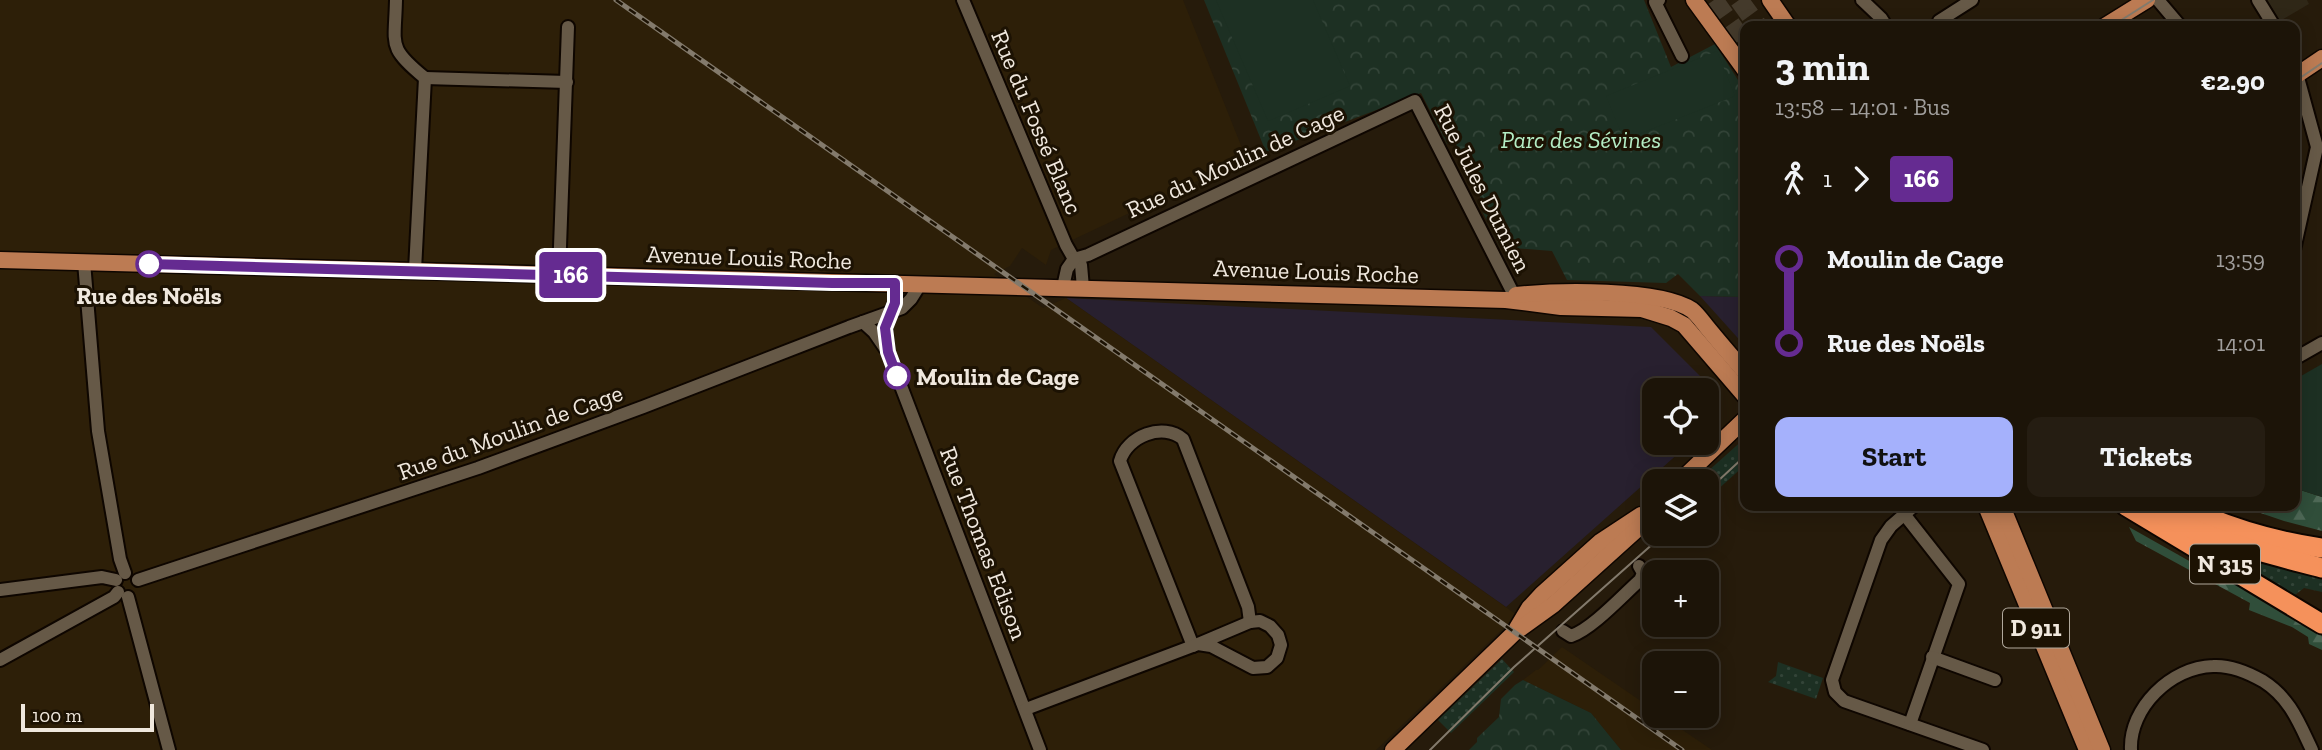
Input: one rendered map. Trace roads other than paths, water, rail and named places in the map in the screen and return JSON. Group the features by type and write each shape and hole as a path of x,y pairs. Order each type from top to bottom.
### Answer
{"highway":[{"name":"N 315","path":"2134,511 2322,624"},
{"name":"N 315","path":"2157,511 2197,530 2322,568"},
{"name":"N 315","path":"2193,511 2270,538 2322,548"},
{"name":"N 315","path":"2222,511 2264,525 2322,538"}],"main road":[{"path":"1770,0 1785,21"},
{"path":"2113,21 2147,0"},
{"path":"1699,2 1740,63"},
{"path":"2300,69 2322,58"},
{"name":"Avenue Louis Roche","path":"0,260 1063,287 1497,300 1561,307 1643,309 1684,325 1740,390"},
{"name":"Avenue Louis Roche","path":"1497,300 1514,295 1580,292 1650,296 1670,301 1692,310 1740,366"},
{"path":"1693,469 1740,424"},
{"path":"1704,469 1740,437"},
{"name":"D 911","path":"1988,511 2087,750"},
{"name":"D 911","path":"2004,511 2102,750"},
{"path":"1393,750 1538,608 1642,515"},
{"path":"1616,538 1642,522"}],"street":[{"path":"396,0 395,47 404,61 425,78 567,82"},
{"name":"Rue du Fossé Blanc","path":"963,0 1066,245 1080,265 1083,288"},
{"path":"1658,0 1655,2 1682,56"},
{"path":"1863,0 1883,21"},
{"path":"1939,21 1951,6 1972,0"},
{"path":"2158,0 2176,21"},
{"path":"2259,0 2271,21"},
{"path":"559,274 568,26"},
{"path":"415,270 425,78"},
{"path":"2300,88 2317,147 2300,223"},
{"name":"Rue du Moulin de Cage","path":"1074,259 1088,255 1415,101"},
{"name":"Rue Jules Dumien","path":"1415,101 1514,295"},
{"path":"1063,287 1067,269 1074,259"},
{"path":"85,262 98,431 122,585 169,750"},
{"path":"890,312 895,303 895,283"},
{"name":"Rue du Moulin de Cage","path":"138,580 542,445 890,312 906,305 921,283"},
{"name":"Rue Thomas Edison","path":"888,352 885,328 890,312"},
{"name":"Rue Thomas Edison","path":"863,322 888,352 1040,750"},
{"path":"2300,356 2322,343"},
{"path":"1196,645 1120,461 1122,453 1134,441 1150,433 1166,430 1182,439 1248,607 1250,622"},
{"path":"1908,511 1891,526 1881,540 1832,680 1835,692 1844,701 1983,750"},
{"path":"1910,511 1959,584 1910,724"},
{"path":"1563,631 1572,636 1581,633 1640,580 1643,573 1639,566"},
{"path":"0,590 102,577 122,585 138,591 138,580 133,574 122,585 114,597 0,660"},
{"path":"1026,709 1250,622 1260,621 1270,626 1278,635 1281,645 1277,658 1267,667 1253,668 1211,646 1196,645"},
{"path":"1932,657 1995,680"},
{"path":"2131,750 2130,739 2143,708 2163,687 2186,672 2212,666 2224,666 2263,681 2294,711 2312,750"}],"tunnel":[{"path":"1714,0 1740,37"},
{"path":"1739,0 1754,21"}],"tram line":[{"path":"2120,21 2153,0"},
{"path":"2300,78 2322,63"},
{"path":"1719,480 1740,461"},
{"path":"1430,750 1514,667 1650,546"}],"railway":[{"path":"616,0 1682,750"}],"place":[{"name":"Rue des Noëls","path":"149,264"},
{"name":"Moulin de Cage","path":"897,376"}],"park label":[{"name":"Parc des Sévines","path":"1581,139"}]}
